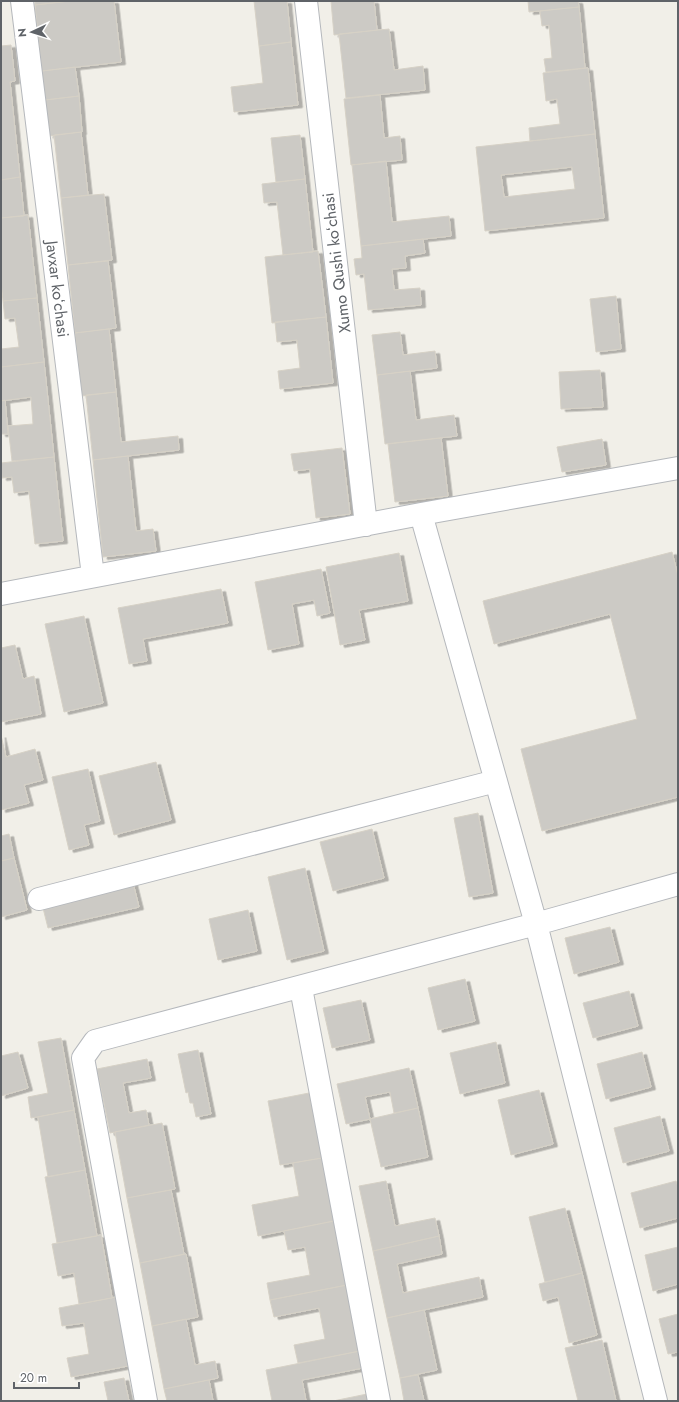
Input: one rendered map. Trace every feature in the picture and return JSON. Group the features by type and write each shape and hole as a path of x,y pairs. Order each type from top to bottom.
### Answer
{"street":[{"name":"Javxar koʻchasi","path":"22,1 93,576"},
{"name":"Xumo Qushi koʻchasi","path":"306,1 366,525"},
{"path":"1,594 421,514 678,469"},
{"path":"421,514 536,924 656,1401"},
{"path":"39,899 496,780"},
{"path":"146,1401 83,1058 95,1042 301,988 678,884"},
{"path":"301,988 380,1401"}],"building":[{"path":"35,1 70,1 35,5"},
{"path":"70,1 114,1 121,62 42,71 35,5"},
{"path":"254,1 287,1 291,42 259,46"},
{"path":"331,1 374,1 377,30 334,35"},
{"path":"528,1 578,1 579,7 529,12"},
{"path":"579,7 585,68 546,72 544,59 552,58 549,25 542,26 540,11"},
{"path":"389,29 394,70 423,66 425,90 346,98 339,34"},
{"path":"291,42 298,105 234,112 231,87 263,83 259,46"},
{"path":"11,45 15,81 10,82 20,177 1,180 1,46"},
{"path":"75,67 79,96 45,100 42,71"},
{"path":"588,68 595,134 530,141 529,128 560,124 557,99 546,101 543,73"},
{"path":"380,95 384,138 400,136 402,160 351,165 344,99"},
{"path":"79,96 82,132 49,136 45,100"},
{"path":"81,132 88,195 61,198 54,135"},
{"path":"595,134 604,218 485,231 476,147","holes":["572,167 575,189 504,197 501,175"]},
{"path":"300,135 305,179 276,182 271,138"},
{"path":"386,161 392,222 449,216 451,236 361,246 352,165"},
{"path":"20,177 24,216 1,218 1,180"},
{"path":"305,179 313,252 283,255 277,202 264,203 262,184"},
{"path":"104,194 112,260 68,265 61,198"},
{"path":"28,215 37,298 3,301 1,282 1,218"},
{"path":"423,239 425,253 405,256 406,268 392,269 394,290 420,288 421,305 368,310 364,274 356,275 354,259 362,258 361,246"},
{"path":"318,251 326,317 272,323 265,257"},
{"path":"108,261 116,328 75,333 68,265"},
{"path":"616,296 621,349 596,352 590,299"},
{"path":"37,298 44,362 1,367 1,349 19,347 15,318 5,319 3,301"},
{"path":"326,317 333,383 280,389 278,371 300,368 297,340 277,342 275,322"},
{"path":"109,329 116,392 82,396 75,333"},
{"path":"400,332 403,355 435,351 437,368 377,375 372,335"},
{"path":"44,362 54,457 12,461 8,426 33,424 31,397 1,401 1,367"},
{"path":"600,370 603,407 561,409 559,372"},
{"path":"410,371 416,420 454,415 457,436 385,444 377,375"},
{"path":"116,392 121,442 178,436 179,450 93,460 86,395"},
{"path":"5,400 8,434 1,434 1,401"},
{"path":"441,438 448,496 395,502 388,444"},
{"path":"602,439 606,465 562,472 557,447"},
{"path":"342,448 350,514 316,518 310,469 294,471 291,454"},
{"path":"128,456 136,531 153,529 156,551 103,557 93,460"},
{"path":"54,457 63,541 35,544 29,491 14,493 12,477 2,478 1,463"},
{"path":"672,552 678,576 678,797 542,831 521,749 637,719 610,614 494,644 483,601"},
{"path":"399,553 408,601 359,610 365,640 340,645 326,567"},
{"path":"321,569 330,613 317,616 314,600 292,604 299,644 268,650 255,582"},
{"path":"221,589 228,623 143,639 147,661 129,664 118,608"},
{"path":"84,616 103,703 64,712 45,624"},
{"path":"15,645 23,679 34,676 41,714 1,722 1,648"},
{"path":"1,735 6,757 35,749 43,780 24,785 29,803 1,810"},
{"path":"156,762 171,820 114,835 99,776"},
{"path":"88,769 100,821 84,825 89,845 69,850 52,777"},
{"path":"478,813 493,893 469,897 454,818"},
{"path":"372,829 384,878 333,891 320,842"},
{"path":"9,834 14,858 1,861 1,836"},
{"path":"14,858 27,910 1,917 1,861"},
{"path":"305,868 324,951 287,960 268,877"},
{"path":"133,883 139,907 48,928 42,904"},
{"path":"248,910 257,951 218,960 209,919"},
{"path":"610,927 619,962 574,974 565,938"},
{"path":"465,979 475,1021 438,1030 428,988"},
{"path":"629,991 638,1026 593,1038 583,1003"},
{"path":"361,1000 370,1040 332,1048 323,1008"},
{"path":"61,1038 74,1110 31,1118 28,1097 48,1093 38,1042"},
{"path":"496,1042 505,1083 460,1094 450,1053"},
{"path":"198,1050 211,1114 196,1117 193,1103 190,1103 188,1092 186,1093 178,1054"},
{"path":"18,1052 28,1088 1,1096 1,1056"},
{"path":"642,1052 651,1087 606,1099 597,1064"},
{"path":"147,1059 151,1078 123,1083 129,1113 146,1110 149,1125 110,1133 97,1069"},
{"path":"409,1068 418,1108 394,1113 390,1092 365,1097 370,1119 346,1124 337,1084"},
{"path":"539,1090 553,1144 511,1155 498,1100"},
{"path":"309,1093 322,1158 280,1165 268,1101"},
{"path":"418,1108 428,1157 381,1167 370,1119"},
{"path":"74,1110 85,1170 48,1177 38,1117"},
{"path":"660,1116 669,1151 623,1163 614,1128"},
{"path":"162,1123 175,1189 127,1198 115,1132"},
{"path":"322,1158 334,1221 258,1236 252,1205 299,1196 293,1163"},
{"path":"85,1170 97,1236 57,1243 45,1177"},
{"path":"386,1181 395,1226 435,1218 439,1236 373,1251 359,1186"},
{"path":"676,1181 678,1187 678,1218 640,1228 631,1193"},
{"path":"171,1190 184,1254 140,1263 127,1198"},
{"path":"565,1208 582,1273 545,1282 529,1217"},
{"path":"334,1221 347,1285 270,1300 267,1283 310,1275 305,1247 288,1250 284,1231"},
{"path":"101,1235 112,1298 79,1304 74,1273 58,1276 52,1244"},
{"path":"439,1236 442,1254 397,1264 403,1293 479,1277 483,1297 387,1318 373,1251"},
{"path":"678,1247 678,1284 653,1291 645,1255"},
{"path":"186,1254 198,1317 152,1326 140,1263"},
{"path":"582,1273 597,1335 569,1343 558,1297 543,1301 539,1284"},
{"path":"347,1285 360,1351 298,1363 294,1345 325,1339 319,1308 274,1317 270,1300"},
{"path":"116,1297 128,1366 71,1377 67,1358 89,1354 84,1323 62,1326 59,1308"},
{"path":"424,1310 437,1370 400,1378 387,1318"},
{"path":"678,1314 678,1352 668,1354 659,1319"},
{"path":"186,1319 195,1365 215,1361 218,1378 164,1389 152,1326"},
{"path":"602,1340 616,1401 578,1401 565,1348"},
{"path":"360,1351 363,1368 302,1380 306,1401 272,1401 266,1370"},
{"path":"418,1375 424,1401 404,1401 400,1378"},
{"path":"124,1378 129,1401 108,1401 104,1382"},
{"path":"209,1380 213,1401 167,1401 164,1389"},
{"path":"367,1394 368,1401 333,1401"}]}
